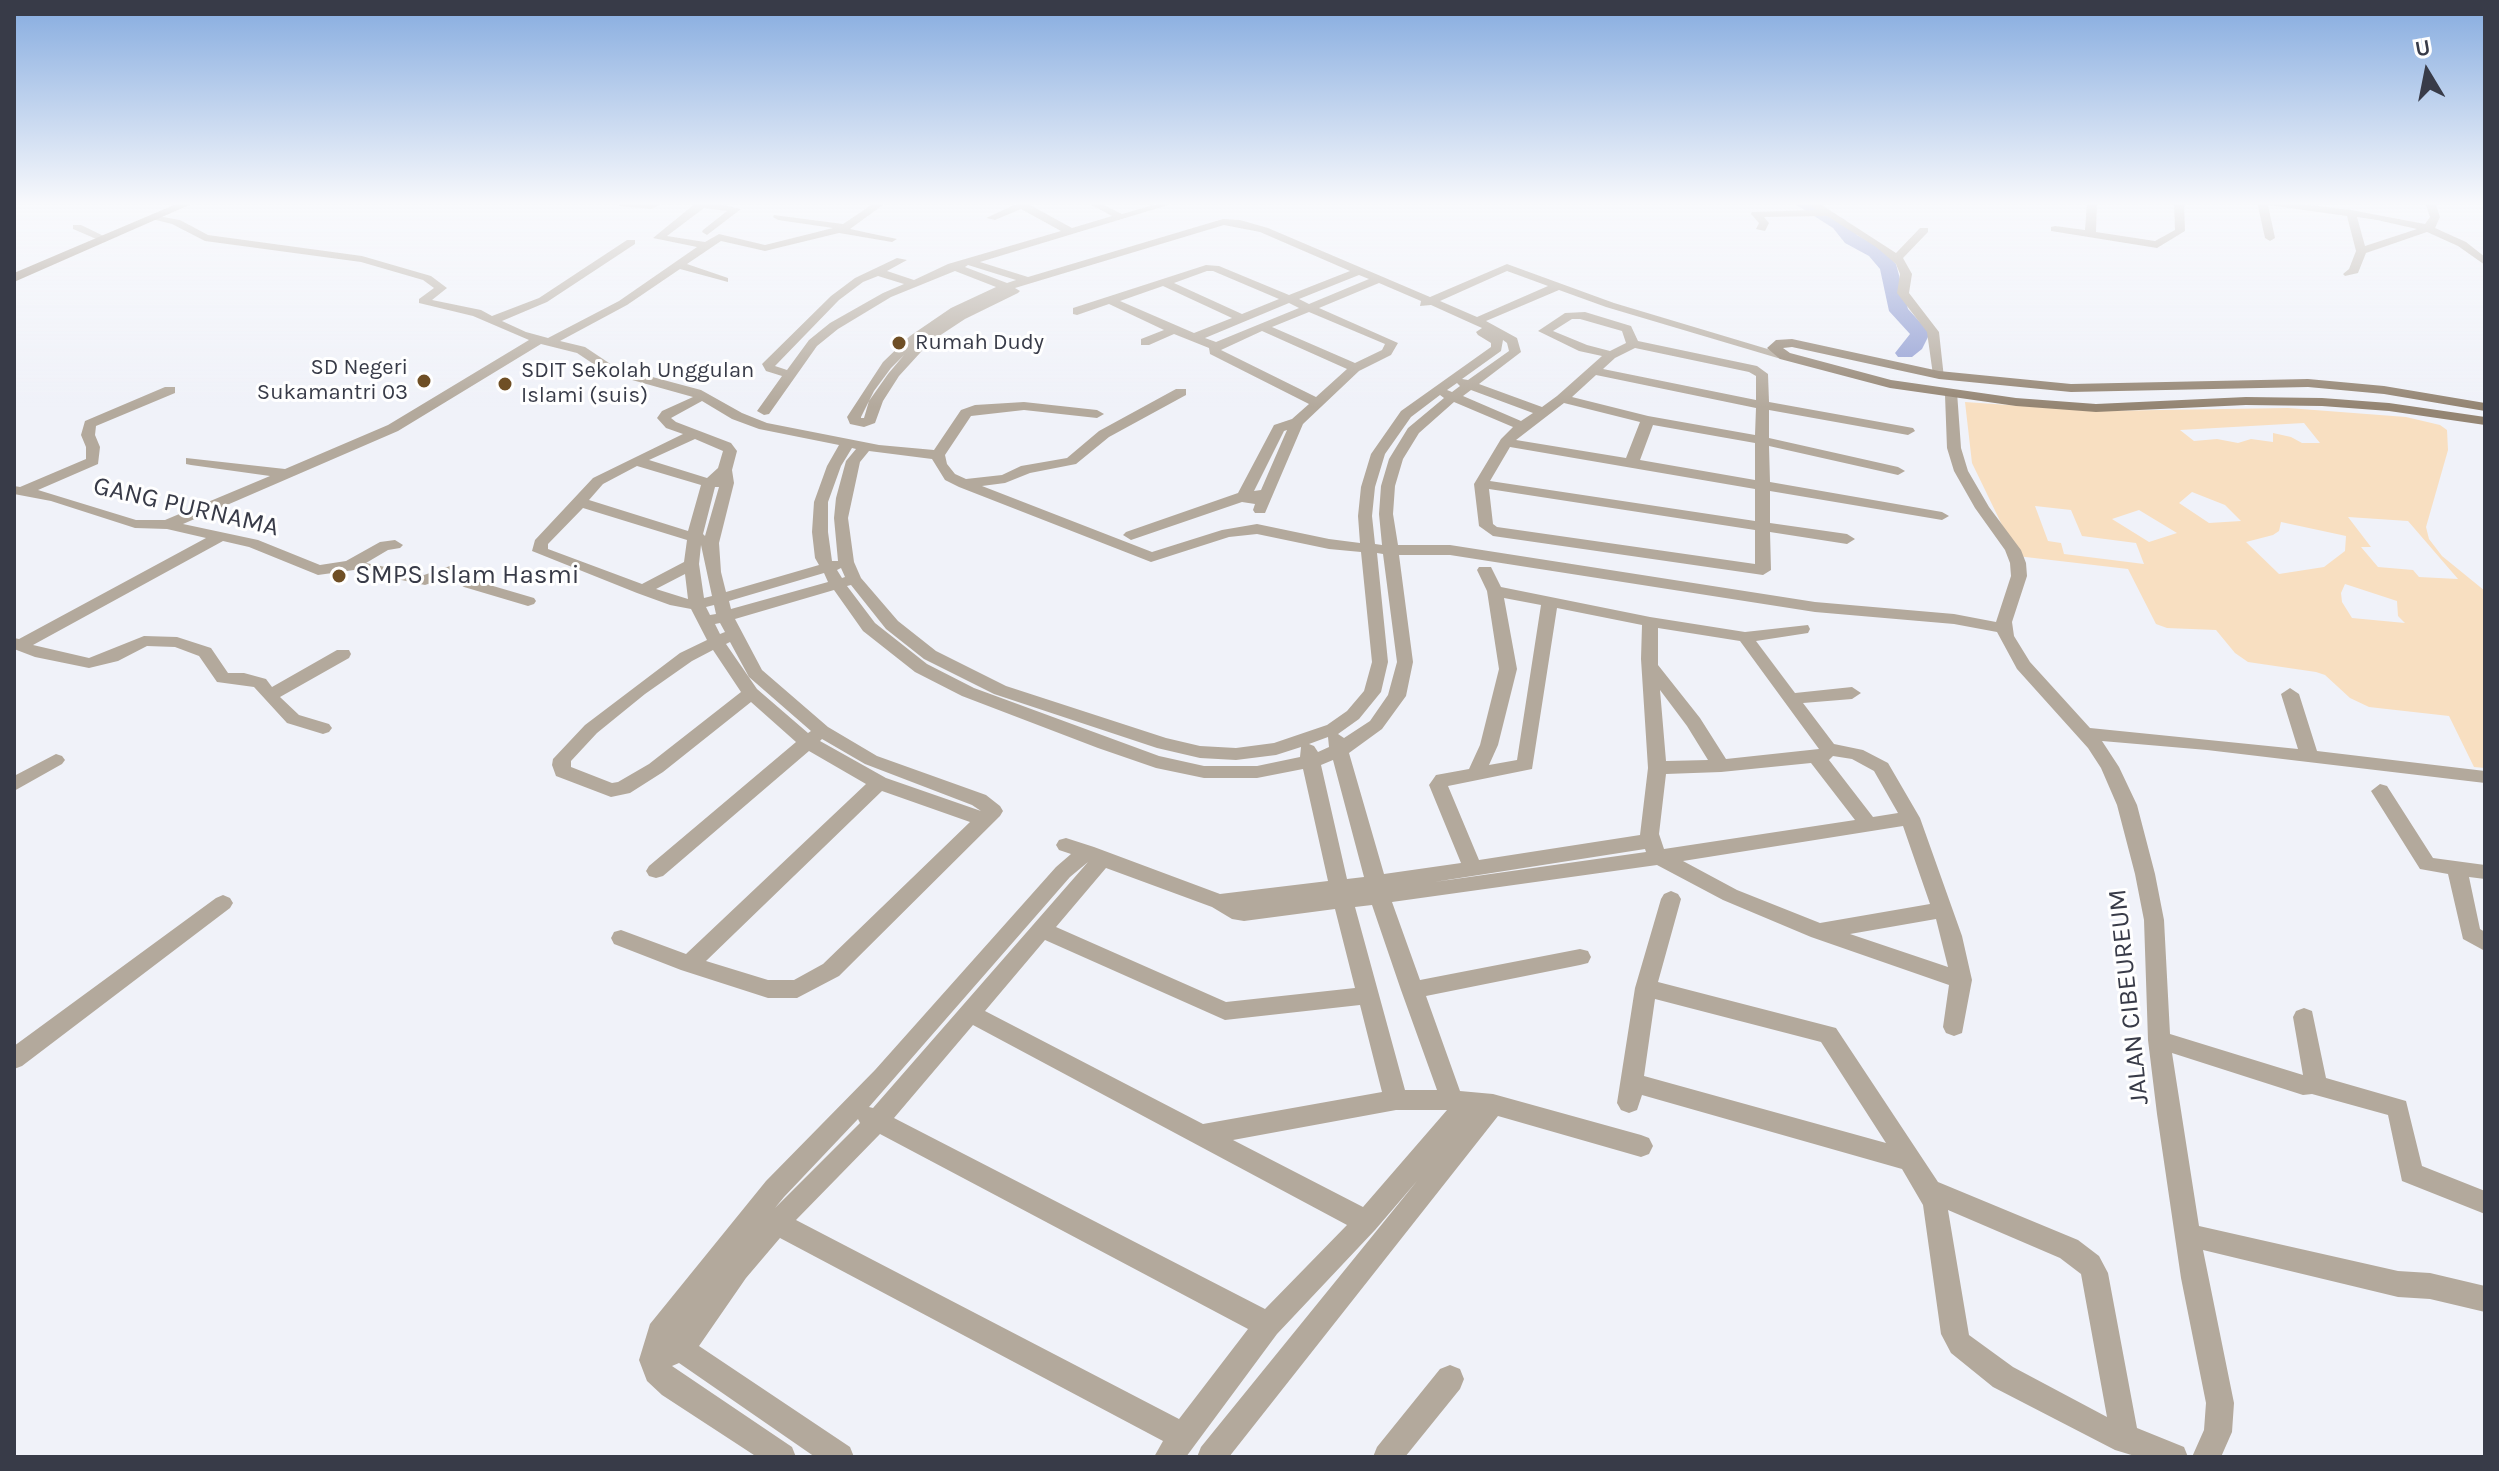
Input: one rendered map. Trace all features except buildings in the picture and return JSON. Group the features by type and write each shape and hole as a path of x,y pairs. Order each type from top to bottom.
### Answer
{"street":[{"path":"403,271 427,278 441,288 423,301 477,313 543,341 581,350 611,370 696,393 737,416 764,426 854,447 938,455"},
{"path":"490,321 548,297 588,271"},
{"path":"167,525 407,420 543,341 607,313 671,271"},
{"path":"696,271 724,280"},
{"path":"791,375 770,368 768,364 835,298 859,280 880,271"},
{"path":"764,411 821,336 862,309 941,271"},
{"path":"964,271 1010,289"},
{"path":"995,271 1032,282"},
{"path":"1010,289 926,339 894,374 876,401 870,420 864,423 855,421 854,417 868,391 887,365 938,320 1010,289 1068,271"},
{"path":"1077,311 1205,271"},
{"path":"1221,271 1392,343 1387,352 1350,373 1297,422 1278,463 1261,512 1244,496"},
{"path":"854,447 834,466 821,502 820,532 827,568 869,627 921,668 968,692 1156,762 1204,772 1257,772 1313,761 1340,750 1376,725 1390,710 1402,677 1405,662 1402,622 1389,550 1388,486 1396,459 1413,431 1427,416 1471,386 1516,349 1510,338 1477,321 1349,271"},
{"path":"1426,303 1499,271"},
{"path":"1517,271 1749,347 1780,351 1890,384 1952,395 2073,407 2322,402 2389,407 2485,421"},
{"path":"1904,271 1904,295 1933,332 1939,375"},
{"path":"2349,274 2354,271"},
{"path":"877,272 913,283"},
{"path":"1193,338 1354,273"},
{"path":"1109,300 1216,346 1374,281"},
{"path":"1163,282 1244,319"},
{"path":"1477,321 1558,286"},
{"path":"854,447 841,518 846,562 854,579 892,625 930,655 1000,690 1163,744 1200,752 1236,754 1276,749 1333,729 1364,703 1377,677 1380,662 1365,516 1368,487 1378,454 1406,414 1497,348 1498,342 1426,303"},
{"path":"1611,355 1583,348 1544,331 1569,316 1585,315 1627,329 1633,344"},
{"path":"1264,328 1350,373"},
{"path":"1145,342 1174,330"},
{"path":"1780,351 1795,343 1939,375 2097,389 2308,383 2384,390 2485,407"},
{"path":"1633,344 1761,373 1765,569 1756,571 1493,531 1486,526 1481,484 1506,442 1541,411 1562,399 1596,371 1611,355 1633,344"},
{"path":"1216,346 1214,351 1316,402"},
{"path":"1596,371 1908,431"},
{"path":"1294,389 1350,373"},
{"path":"1453,380 1541,411"},
{"path":"2165,386 2160,390 2164,396 2186,403"},
{"path":"2097,389 2117,398 2122,407"},
{"path":"17,491 77,470 93,461 93,447 88,435 90,424 170,390"},
{"path":"1436,391 1522,426"},
{"path":"964,484 1000,480 1026,469 1071,461 1104,434 1181,392"},
{"path":"1097,414 1015,406 975,409 966,413 938,455 940,464 950,477 964,484 1151,557 1227,533 1257,529 1302,540 1368,549 1450,550 1815,607 1954,619 2005,629 2008,604 2019,576 2018,563 2013,550 1982,508 1961,471 1954,448 1952,395"},
{"path":"1562,399 1648,420 1760,440 1898,471"},
{"path":"696,400 664,418 671,425 730,449 703,540 691,564 697,605 716,642 751,693 879,783 984,820"},
{"path":"1632,462 1648,420"},
{"path":"1244,496 1280,427 1297,422"},
{"path":"695,434 598,481 540,543 540,551 676,602 697,605 846,562"},
{"path":"1506,442 1942,516"},
{"path":"191,461 284,473"},
{"path":"636,461 720,478"},
{"path":"1262,461 1278,463"},
{"path":"1481,484 1847,539"},
{"name":"GANG PURNAMA","path":"17,491 54,497 135,524 167,525 253,543 318,570 351,565 425,580 452,572 470,584 528,601"},
{"path":"1131,535 1244,496 1268,494"},
{"path":"580,502 703,540"},
{"path":"18,644 221,536"},
{"path":"621,938 768,989 785,991 808,985 831,970 993,811 987,804 814,736 755,673 718,599 703,540"},
{"path":"351,565 385,545 395,545"},
{"path":"643,590 691,564"},
{"path":"1476,774 1489,745 1508,669 1495,591 1485,570"},
{"path":"706,622 854,579"},
{"path":"1495,591 1650,622 1745,637 1802,629"},
{"path":"1473,868 1438,785 1443,780 1525,765 1550,602"},
{"path":"1650,622 1657,768 1654,848"},
{"name":"JALAN CIBEUREUM","path":"2005,629 2023,665 2086,734 2110,767 2127,805 2145,874 2154,920 2159,1040 2196,1291 2220,1403 2218,1432 2206,1457"},
{"path":"734,635 674,665 591,729 562,759 563,771 611,790 633,784 751,693"},
{"path":"1745,637 1790,699 1870,826"},
{"path":"18,644 35,652 89,663 112,657 144,641 177,642 205,652 223,678 244,678 260,683 293,719 323,728"},
{"path":"269,696 343,654"},
{"path":"1650,666 1694,722 1721,766"},
{"path":"1508,669 1537,674"},
{"path":"1790,699 1852,693"},
{"path":"2290,694 2309,755"},
{"path":"1333,729 1378,890 1412,990 1471,1102"},
{"path":"2086,734 2309,755 2485,777"},
{"path":"656,871 814,736"},
{"path":"1305,741 1313,761 1341,894 1396,1100"},
{"path":"1657,768 1721,766 1822,753 1857,754 1881,767 1910,818 1943,910 1961,980 1954,1027"},
{"path":"14,784 56,760"},
{"path":"689,964 879,783"},
{"path":"2380,791 2427,864 2485,872"},
{"path":"1378,890 1473,868 1870,826 1910,818"},
{"path":"1085,852 1219,902 1232,911 1244,913 1341,894 1547,875 1654,848 1730,895 1818,931 1961,980"},
{"path":"782,1457 672,1385 657,1371 653,1360 659,1333 671,1315 768,1216 877,1121 971,1014 1039,929 1085,852"},
{"path":"653,1360 681,1349 737,1269 768,1216 852,1109 950,1003 1063,872 1085,852"},
{"path":"2457,868 2468,930 2485,943"},
{"path":"1671,899 1646,988 1631,1093 1912,1161"},
{"path":"14,1059 223,903"},
{"path":"1818,931 1943,910"},
{"path":"1039,929 1225,1011 1367,995"},
{"path":"1412,990 1580,957"},
{"path":"1646,988 1824,1033 1839,1048 1929,1190 1935,1205 1954,1334 1960,1344 2003,1377 2125,1440 2174,1457"},
{"path":"971,1014 1366,1222"},
{"path":"2304,1017 2315,1080 2312,1084"},
{"path":"2159,1040 2303,1085 2312,1084 2398,1108 2411,1173 2485,1203"},
{"path":"1202,1135 1396,1100 1471,1102 1641,1146"},
{"path":"768,1216 1175,1446 1268,1325 1366,1222 1471,1102"},
{"path":"1211,1457 1471,1102"},
{"path":"852,1109 1268,1325"},
{"path":"1929,1190 2069,1249 2090,1265 2095,1273 2125,1440"},
{"path":"2188,1235 2398,1284 2430,1286 2485,1299"},
{"path":"681,1349 840,1457"},
{"path":"1387,1457 1450,1379"}],"shaded area":[{"path":"1965,402 2097,411 2288,408 2406,417 2440,425 2447,430 2448,450 2426,527 2429,539 2442,556 2485,591 2485,768 2474,767 2449,716 2369,707 2350,698 2325,675 2248,662 2235,653 2216,630 2167,628 2156,624 2128,569 2017,556 1972,463","holes":["2304,423 2320,443 2302,443 2273,433 2273,442 2251,439 2238,443 2217,439 2194,441 2180,430","2192,492 2225,505 2241,521 2209,523 2179,503","2035,506 2071,510 2082,536 2136,543 2144,564 2064,554 2061,543 2048,541","2139,510 2177,533 2149,542 2112,519","2348,517 2408,521 2458,579 2419,577 2413,570 2378,567 2361,547 2371,547","2281,522 2346,536 2345,551 2324,567 2279,574 2246,542 2279,531","2345,584 2397,601 2398,616 2405,623 2352,618 2342,602 2341,593"]}],"waterway":[{"path":"1890,271 1899,311 1920,333 1915,345 1905,353"}],"place":[{"name":"Rumah Dudy","path":"899,343"},
{"name":"SD Negeri Sukamantri 03","path":"424,381"},
{"name":"SDIT Sekolah Unggulan Islami (suis)","path":"505,384"},
{"name":"SMPS Islam Hasmi","path":"339,576"}]}
